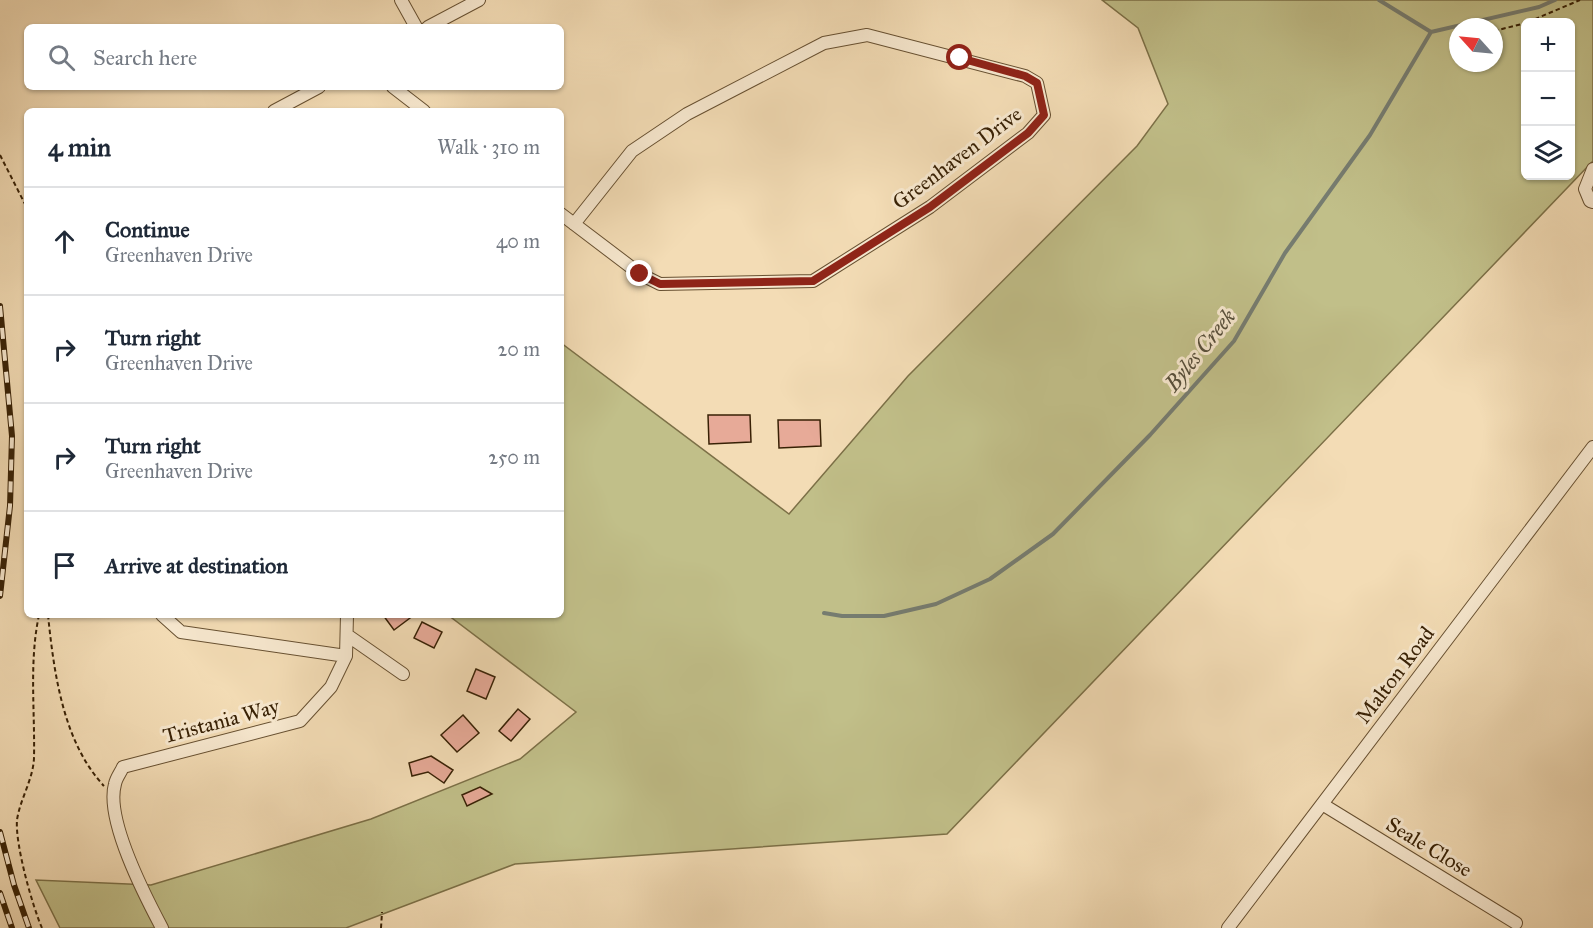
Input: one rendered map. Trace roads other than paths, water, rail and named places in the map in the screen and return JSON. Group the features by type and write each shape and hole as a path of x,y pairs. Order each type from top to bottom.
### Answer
{"street":[{"path":"400,0 414,24"},
{"path":"434,24 479,0"},
{"name":"Greenhaven Drive","path":"564,216 574,224 640,274 660,284 813,281 930,207 1028,133 1044,115 1037,83 1025,76 867,36 824,43 687,114 632,151 574,224"},
{"path":"280,108 313,90"},
{"path":"397,90 420,108"},
{"path":"1593,169 1585,189 1590,201 1593,202"},
{"name":"Malton Road","path":"1228,928 1593,447"},
{"path":"166,618 182,632 346,656"},
{"name":"Tristania Way","path":"162,928 142,889 117,823 114,785 123,767 300,721 331,687 346,656 346,618"},
{"path":"347,635 404,674"},
{"name":"Seale Close","path":"1322,804 1516,923"}],"waterway":[{"path":"1379,0 1431,32"},
{"name":"Byles Creek","path":"824,613 842,616 884,616 936,604 990,579 1053,534 1150,435 1234,341 1285,253 1370,135 1431,32 1539,7 1555,0"}],"railway":[{"path":"0,306 12,436 10,506 0,596"},
{"path":"0,832 14,885 29,928"},
{"path":"0,893 12,928"}]}
